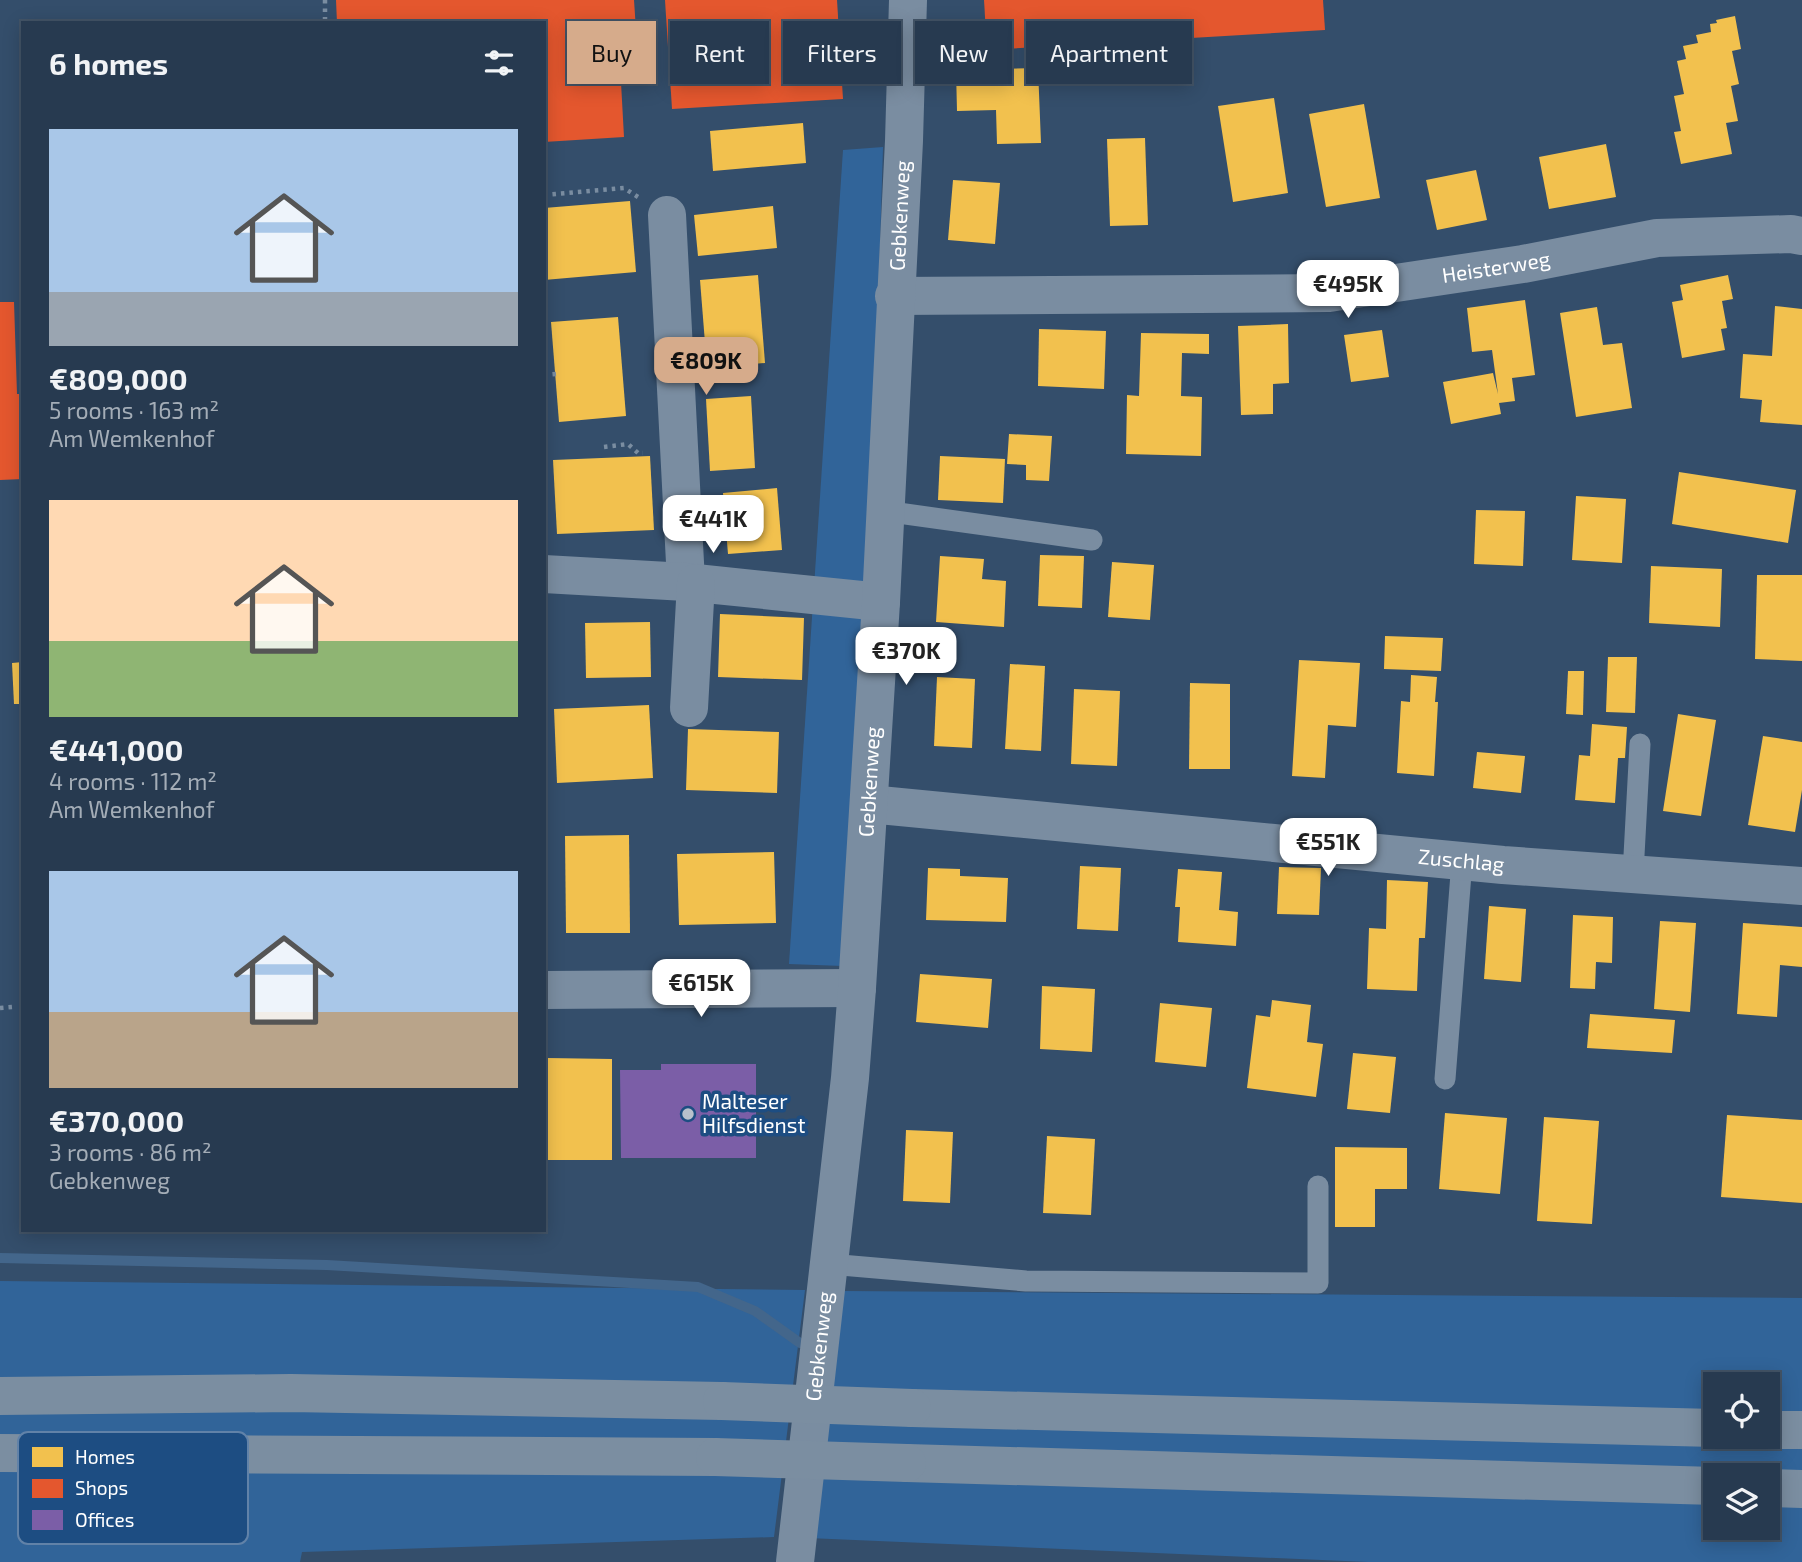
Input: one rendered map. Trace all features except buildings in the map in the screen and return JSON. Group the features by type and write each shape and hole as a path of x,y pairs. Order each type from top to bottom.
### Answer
{"highway":[{"path":"0,1396 290,1393 722,1401 1703,1428"},
{"path":"1780,1430 1802,1430"},
{"path":"0,1453 18,1453"},
{"path":"248,1454 715,1457 1703,1486"},
{"path":"1780,1488 1802,1489"}],"street":[{"name":"Gebkenweg","path":"795,1562 850,1078 857,988 881,602 894,296 904,141 908,0"},
{"path":"667,215 691,583 689,708"},
{"name":"Heisterweg","path":"894,296 1329,293 1523,264 1657,238 1791,234 1802,236"},
{"path":"546,575 691,583 881,602"},
{"name":"Zuschlag","path":"869,804 1462,861 1802,886"},
{"path":"546,990 857,988"}],"lane":[{"path":"884,511 1092,540"},
{"path":"1633,874 1640,744"},
{"path":"1445,1079 1462,861"},
{"path":"829,1264 1026,1281 1318,1283 1318,1186"}],"path":[{"path":"325,0 325,21"},
{"path":"546,195 624,188 667,215"},
{"path":"546,374 556,374"},
{"path":"0,1008 13,1007"}],"shaded area":[{"path":"883,147 869,602 843,966 789,964 843,150"},
{"path":"0,1281 805,1290 774,1537 302,1552 300,1562 0,1562"},
{"path":"842,1291 1802,1298 1802,1562 1368,1562 808,1538"}],"waterway":[{"path":"0,1258 327,1265 698,1287 755,1311 800,1343"}],"place":[{"name":"Malteser Hilfsdienst","path":"688,1114"}]}
